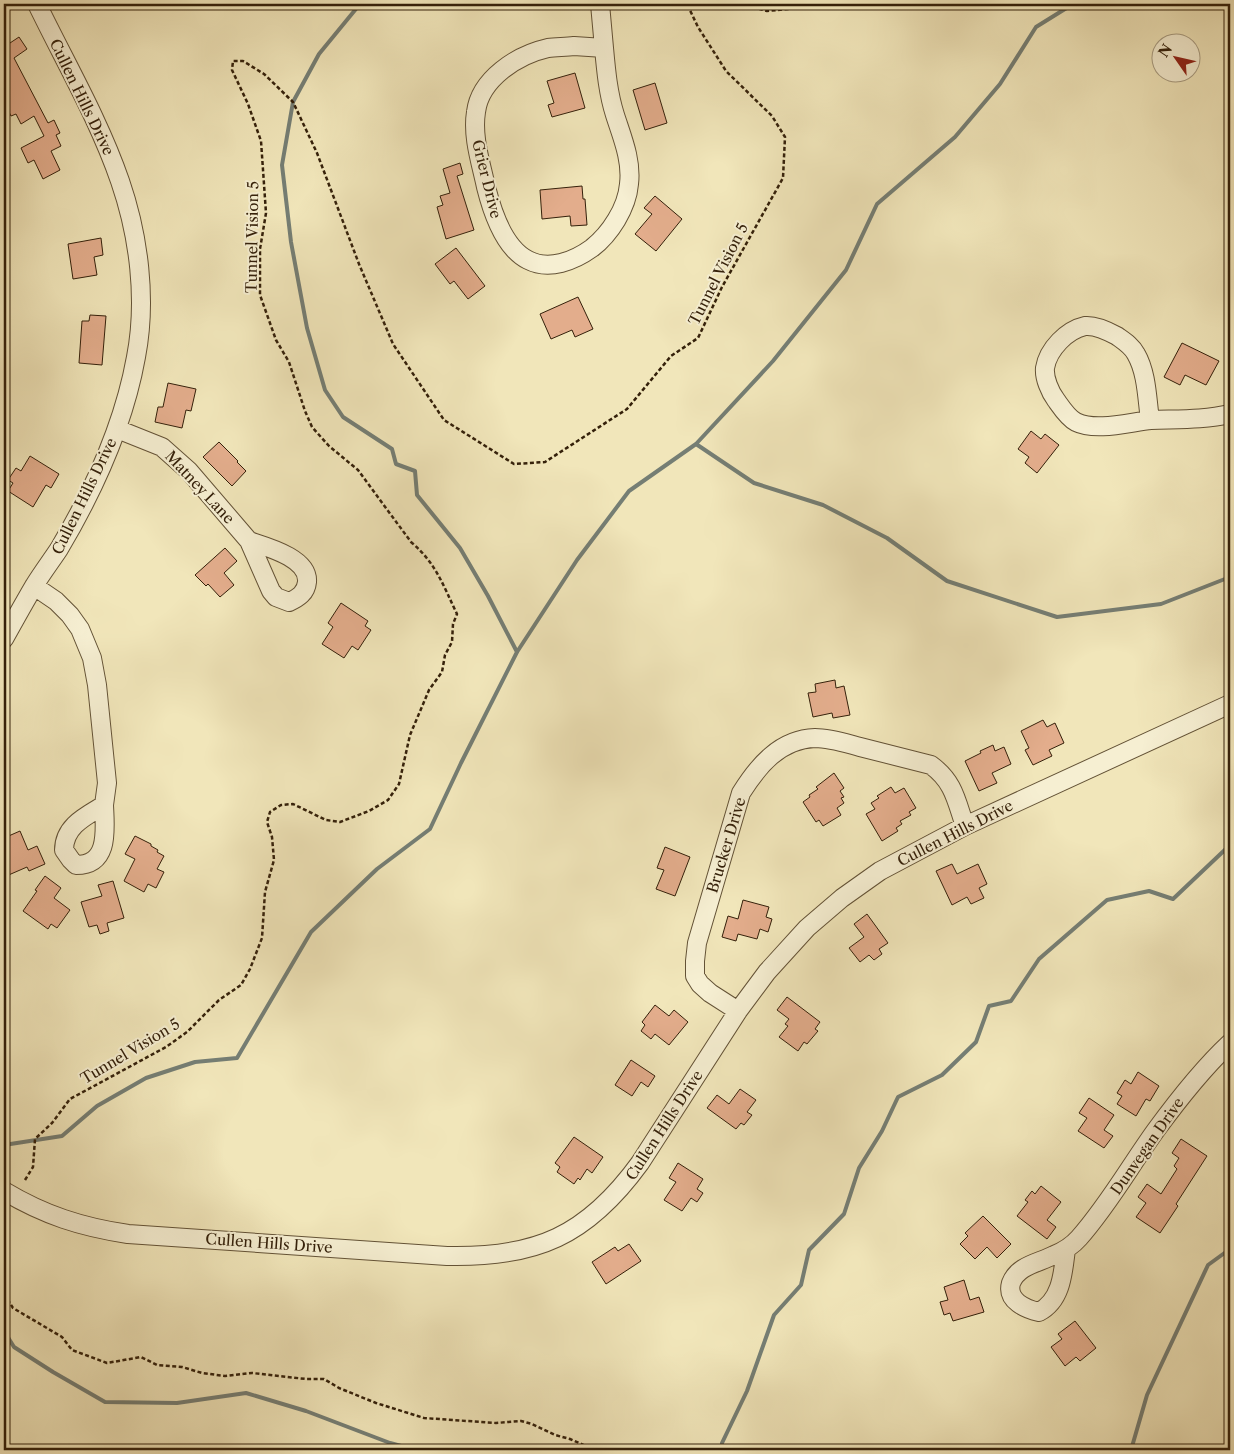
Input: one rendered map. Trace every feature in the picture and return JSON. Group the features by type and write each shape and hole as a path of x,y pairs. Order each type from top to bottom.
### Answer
{"street":[{"name":"Cullen Hills Drive","path":"4,638 34,586 60,548 81,509 117,429 136,356 140,303 140,275 136,246 121,183 110,153 37,4"},
{"name":"Grier Drive","path":"600,4 611,101 621,130 630,175 629,188 624,205 606,235 594,247 583,254 560,263 549,265 528,260 512,246 499,227 489,200 476,138 476,112 480,99 486,87 496,76 523,57 548,48 574,46 604,48"},
{"path":"1150,420 1142,369 1136,353 1126,342 1100,328 1086,326 1072,331 1061,339 1051,352 1045,368 1048,382 1058,404 1076,422 1090,425 1106,425 1150,420 1211,418 1230,414"},
{"name":"Matney Lane","path":"117,429 162,447 177,459 250,541"},
{"path":"34,586 56,601 70,615 80,629 92,658 97,685 107,783 104,805"},
{"name":"Cullen Hills Drive","path":"4,1191 33,1208 76,1224 128,1234 477,1257 510,1254 561,1237 582,1224 623,1188 738,1012 767,972 807,928 842,898 880,871 965,826 1230,704"},
{"name":"Brucker Drive","path":"738,1012 710,993 700,984 695,976 698,943 741,793 751,777 778,750 793,742 814,738 834,740 931,765 942,773 950,784 965,826"},
{"name":"Dunvegan Drive","path":"1066,1249 1100,1213 1156,1131 1190,1086 1230,1043"}],"path":[{"name":"Tunnel Vision 5","path":"25,1180 33,1167 35,1139 52,1123 70,1099 166,1047 187,1032 219,1000 241,985 262,938 265,892 274,860 272,837 267,822 270,812 281,805 293,804 326,820 340,822 369,811 388,800 398,784 410,735 429,690 442,672 445,655 452,642 453,624 457,614 433,564 411,542 358,470 329,446 312,427 289,362 276,340 260,295 260,249 266,213 261,141 248,104 232,70 233,61 243,61 264,74 293,102 317,153 359,264 394,344 444,420 514,464 545,462 627,409 671,356 698,338 722,287 783,178 785,137 772,116 726,71 698,27 687,4"},
{"path":"740,4 768,11 827,4"},
{"path":"4,1218 7,1212"},
{"path":"4,1294 13,1308 62,1337 72,1350 107,1363 141,1357 157,1365 182,1367 202,1373 224,1376 252,1373 324,1379 339,1388 376,1403 424,1418 496,1423 521,1421 595,1450"}],"building":[{"path":"4,32 10,43 19,37 27,49 14,58 48,123 54,120 60,133 56,135 61,146 51,151 60,170 43,179 34,160 28,163 21,148 44,136 34,116 21,124 16,114 11,116 4,102"},
{"path":"575,73 585,108 552,117 548,105 554,103 547,81"},
{"path":"655,83 667,123 645,130 633,90"},
{"path":"460,163 463,174 457,176 474,230 446,239 437,207 443,205 440,196 450,193 443,169"},
{"path":"582,186 587,225 571,226 570,216 542,219 540,190"},
{"path":"655,196 682,219 656,251 635,234 652,214 644,208"},
{"path":"101,238 103,255 94,257 97,275 73,279 68,244"},
{"path":"456,248 485,286 468,299 454,281 450,284 435,264"},
{"path":"578,297 593,329 575,337 572,330 551,339 540,314"},
{"path":"90,315 106,316 102,365 79,363 82,321 89,321"},
{"path":"1182,343 1219,361 1206,385 1185,375 1180,385 1164,377"},
{"path":"168,383 196,389 191,411 186,410 182,428 155,422 158,407 163,407"},
{"path":"1031,431 1041,439 1045,434 1059,445 1037,473 1025,463 1029,457 1018,449"},
{"path":"219,442 246,471 232,486 203,457"},
{"path":"30,456 59,474 51,488 46,485 33,507 8,491 13,483 8,480 16,468 21,471"},
{"path":"225,548 237,561 224,573 234,585 220,597 208,584 206,586 195,575"},
{"path":"341,603 368,621 365,626 371,630 358,650 352,646 344,658 322,644 333,627 328,623"},
{"path":"835,680 836,688 844,686 850,715 833,718 832,713 813,717 808,693 816,692 815,684"},
{"path":"1043,720 1047,727 1055,723 1064,743 1049,750 1052,756 1033,765 1025,750 1029,748 1021,731"},
{"path":"993,745 995,751 1004,747 1011,764 992,773 997,783 979,791 965,761"},
{"path":"834,773 844,788 840,791 844,797 841,798 844,803 837,808 841,815 823,826 819,820 816,822 803,802 818,789 816,787"},
{"path":"891,787 895,793 904,788 916,808 909,812 911,815 900,821 902,824 896,828 898,831 882,841 866,814 875,809 871,803 879,798 877,796"},
{"path":"20,831 28,850 37,846 45,864 29,871 27,867 4,877 4,838"},
{"path":"135,836 151,844 151,846 158,850 157,852 164,856 157,869 164,872 156,888 148,884 144,892 124,881 135,859 125,854"},
{"path":"665,847 690,857 675,896 656,889 664,870 657,868"},
{"path":"952,864 957,874 978,864 987,884 979,888 984,898 971,904 967,897 952,905 936,871"},
{"path":"45,876 61,888 54,898 70,910 57,928 51,924 48,929 23,911"},
{"path":"113,881 124,918 107,923 109,931 100,934 97,925 89,927 81,902 102,896 98,885"},
{"path":"743,900 769,907 766,917 772,919 768,932 760,929 757,939 738,934 736,941 722,937 728,916 738,919"},
{"path":"867,914 888,943 879,949 882,954 874,960 869,955 860,962 849,948 864,937 854,924"},
{"path":"787,997 820,1022 815,1029 818,1031 807,1044 804,1042 798,1051 779,1037 788,1026 785,1024 789,1019 777,1010"},
{"path":"655,1005 669,1016 674,1010 688,1022 669,1045 655,1034 651,1039 641,1031 645,1025 642,1022"},
{"path":"631,1060 655,1076 648,1087 641,1082 632,1096 615,1085"},
{"path":"1138,1072 1159,1086 1150,1101 1146,1099 1136,1116 1117,1104 1122,1096 1117,1093 1125,1080 1131,1084"},
{"path":"740,1089 756,1100 747,1112 752,1115 744,1125 741,1123 736,1129 707,1108 717,1095 729,1104"},
{"path":"1089,1098 1114,1115 1104,1130 1113,1136 1104,1148 1078,1131 1087,1118 1079,1113"},
{"path":"574,1137 603,1157 592,1173 587,1169 580,1180 578,1178 574,1184 557,1172 560,1167 555,1163"},
{"path":"1181,1139 1207,1156 1160,1233 1136,1217 1146,1203 1138,1197 1147,1184 1161,1194 1177,1169 1174,1166 1179,1158 1172,1153"},
{"path":"678,1163 703,1179 697,1189 703,1193 697,1202 691,1198 682,1211 664,1200 676,1182 669,1178"},
{"path":"1041,1186 1061,1202 1047,1220 1056,1227 1047,1239 1017,1216 1028,1202 1025,1200 1032,1191 1035,1194"},
{"path":"983,1216 1011,1244 997,1258 987,1247 975,1259 960,1244 968,1236 965,1233"},
{"path":"629,1244 641,1261 606,1284 592,1262 615,1247 618,1251"},
{"path":"964,1280 970,1300 979,1297 984,1312 953,1321 950,1313 944,1315 940,1302 948,1300 944,1287"},
{"path":"1075,1321 1096,1348 1080,1361 1076,1357 1065,1366 1051,1347 1062,1339 1058,1334"}],"waterway":[{"path":"360,4 319,54 293,102 282,165 291,242 307,328 325,390 343,417 392,449 396,464 415,471 417,495 460,548 517,652"},
{"path":"4,1145 62,1136 97,1106 146,1078 195,1062 237,1058 311,932 377,869 430,829 517,652 577,560 629,491 696,444 773,361 846,270 877,204 955,137 1000,84 1036,27 1073,4"},
{"path":"696,444 754,483 823,505 887,538 947,581 1057,617 1161,604 1230,577"},
{"path":"722,1450 722,1443 747,1391 774,1315 801,1285 809,1250 844,1214 859,1168 882,1131 898,1097 942,1075 976,1042 989,1006 1011,1001 1039,959 1107,900 1149,891 1173,899 1230,845"},
{"path":"1131,1450 1147,1395 1208,1265 1230,1249"},
{"path":"4,1331 14,1347 105,1402 177,1403 246,1393 306,1411 390,1443 416,1450"}]}
